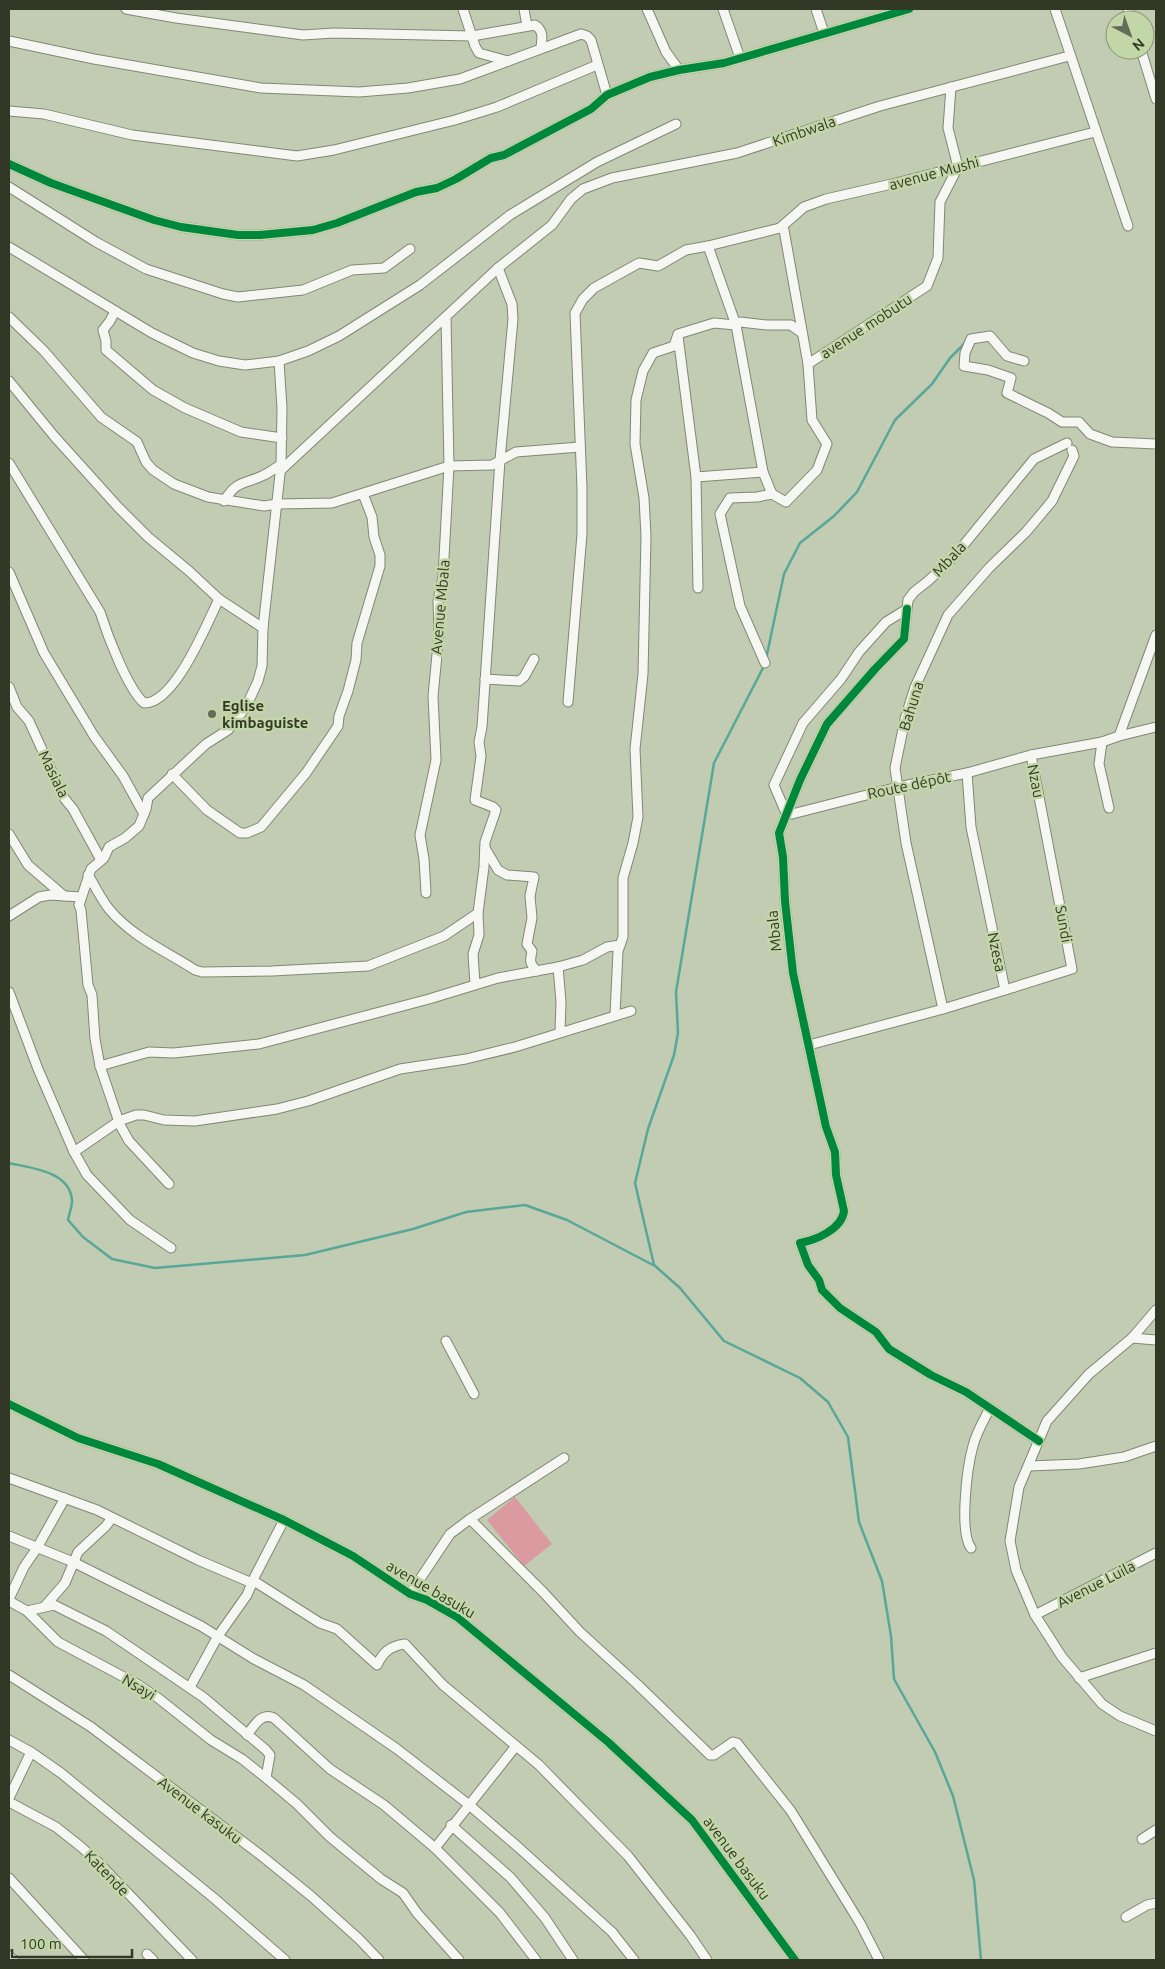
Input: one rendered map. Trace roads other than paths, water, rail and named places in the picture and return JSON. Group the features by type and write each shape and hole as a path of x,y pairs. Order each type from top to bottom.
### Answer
{"street":[{"path":"126,9 289,34 472,36 535,25 542,34 541,48"},
{"path":"463,9 479,53 508,61"},
{"path":"524,9 527,26"},
{"path":"647,9 666,52 679,70"},
{"path":"724,9 740,58"},
{"path":"816,9 824,32"},
{"path":"9,164 55,184 154,220 181,227 238,235 313,230 346,220 416,192 437,188 491,158 504,155 590,109 607,95 650,77 724,63 824,32 909,9"},
{"path":"1055,9 1128,226"},
{"path":"9,41 94,59 261,88 359,92 408,88 460,79 581,34 591,40 607,95"},
{"name":"Kimbwala","path":"224,501 232,489 241,483 265,475 272,468 280,468 446,318 498,268 552,225 571,199 583,189 612,178 737,153 880,106 1070,56"},
{"path":"1144,60 1156,99"},
{"path":"9,111 44,114 132,135 297,156 334,150 455,120 497,107 597,65"},
{"path":"951,87 948,128 958,166"},
{"path":"9,247 169,342 219,361 245,364 279,361 308,351 353,328 420,285 510,215 596,162 676,124"},
{"name":"avenue Mushi","path":"780,228 804,206 826,198 871,189 1095,132"},
{"name":"avenue mobutu","path":"765,663 740,606 720,514 730,498 757,497 772,494 786,502 817,470 828,444 812,420 808,364 927,286 938,258 940,202 958,166"},
{"path":"9,188 96,242 146,270 223,294 238,296 303,290 352,270 384,268 410,249"},
{"path":"568,702 582,534 579,380 575,313 583,299 594,288 639,263 658,266 686,250 780,228 784,230 808,364"},
{"path":"708,246 736,325 763,472 772,494"},
{"path":"475,984 473,954 479,935 478,913 485,842 496,810 475,800 481,756 479,745 482,726 500,460 513,319 512,304 498,268"},
{"path":"116,311 103,330 106,350 153,390 185,408 230,428 241,432 282,438"},
{"path":"9,316 44,351 101,417 138,442 146,462 160,475 184,489 224,501 264,506 332,502 449,466 492,465 516,452 580,446"},
{"name":"Avenue Mbala","path":"426,893 424,859 420,835 436,760 433,696 439,634 438,601 443,569 449,466 446,318"},
{"path":"678,334 714,323 736,325 740,322 767,325 791,324 802,333"},
{"path":"678,334 696,477 698,588"},
{"path":"615,1015 618,951 623,937 623,878 634,843 638,817 635,749 643,674 646,536 644,498 635,444 636,400 643,371 653,353 674,346 678,334"},
{"path":"1024,361 1007,356 990,336 971,339 965,354 964,366 988,370 1011,378 1007,393 1062,422 1079,422 1090,434 1112,442 1156,444"},
{"path":"169,1184 129,1141 118,1121 100,1066 79,905 91,869 101,860 109,847 125,838 139,826 148,798 206,744 225,733 246,707 258,681 262,666 263,628 277,504 282,438 279,361"},
{"path":"9,381 54,436 118,507 155,544 189,570 219,598 263,628"},
{"name":"Mbala","path":"990,1408 966,1392 931,1375 890,1349 876,1332 842,1310 824,1294 819,1280 808,1265 800,1243 812,1240 836,1226 844,1217 844,1211 836,1175 835,1152 826,1127 793,973 780,833 786,813 774,785 803,723 841,679 859,652 886,622 907,609 908,600 914,592 953,558 1034,459 1070,446"},
{"name":"Bahuna","path":"943,1009 906,843 895,768 905,719 916,687 948,615 989,568 1026,532 1052,500 1074,456 1070,446"},
{"path":"9,463 100,612 105,629 134,691 144,703 154,701 178,679 219,598"},
{"path":"696,477 763,472"},
{"path":"172,774 216,817 240,832 247,833 261,827 306,773 338,726 339,716 356,660 357,643 379,575 380,555 374,537 372,517 363,494"},
{"path":"9,572 44,653 94,736 123,776 144,814"},
{"path":"786,813 827,724 904,639 907,609"},
{"path":"1119,736 1156,635"},
{"path":"485,679 519,682 534,659"},
{"name":"Masiala","path":"9,688 17,708 29,722 64,798 73,809 101,860"},
{"path":"1119,736 1156,728"},
{"name":"Nzau","path":"1055,878 1031,755 1102,742 1119,736"},
{"path":"1102,742 1099,764 1109,808"},
{"name":"Route dépôt","path":"786,813 792,814 898,787 968,773 1031,755"},
{"name":"Nzesa","path":"809,1045 943,1009 1005,990 971,827 968,773"},
{"path":"9,834 28,865 64,896"},
{"path":"485,848 498,870 507,875 534,876 530,896 532,918 527,944 532,951 529,958 530,963 537,971"},
{"path":"88,875 108,908 132,930 195,970 202,972 272,971 368,966 444,936 478,913"},
{"name":"Sundi","path":"1005,990 1072,969 1055,878"},
{"path":"9,916 38,897 64,896 81,898"},
{"path":"100,1066 149,1052 174,1053 259,1044 410,1004 475,984 558,967 583,960 607,947 620,945"},
{"path":"558,967 561,1002 560,1032"},
{"path":"9,992 38,1069 74,1152 95,1185 118,1205 130,1220 171,1248"},
{"path":"74,1152 118,1121 136,1115 164,1120 195,1120 277,1109 308,1101 400,1069 466,1060 631,1011"},
{"path":"1156,1310 1132,1338 1089,1374 1051,1416 1019,1487 1010,1541 1016,1570 1035,1615 1062,1657 1100,1702 1120,1716 1156,1731"},
{"path":"1132,1338 1156,1340"},
{"path":"446,1341 474,1394"},
{"name":"avenue basuku","path":"9,1404 78,1438 158,1464 284,1520 353,1556 410,1594 427,1600 468,1624 608,1742 692,1820 795,1960"},
{"path":"971,1548 966,1539 965,1516 969,1470 976,1435 990,1408 1039,1441"},
{"path":"1029,1466 1079,1464 1124,1456 1156,1446"},
{"path":"410,1594 450,1534 564,1458"},
{"path":"9,1478 65,1498 112,1518 198,1560 252,1583 257,1583 320,1623 337,1629 377,1665 381,1657 390,1648 405,1644 443,1685 539,1765 631,1860 690,1935 707,1960"},
{"path":"9,1600 24,1567 38,1548 65,1498"},
{"path":"45,1606 65,1583 78,1552 112,1518"},
{"path":"470,1519 580,1632 710,1755 714,1755 733,1742 737,1743 791,1811 860,1923 879,1960"},
{"path":"190,1687 218,1636 244,1600 284,1520"},
{"path":"9,1536 73,1562 218,1636 254,1659 304,1685 397,1749 468,1804 612,1932 634,1960"},
{"name":"Avenue Luila","path":"1035,1615 1156,1553"},
{"name":"Nsayi","path":"9,1600 27,1611 58,1642 144,1689 211,1740 242,1759 266,1778 297,1804 330,1837 382,1879 403,1893 459,1960"},
{"path":"27,1611 45,1606 59,1607 106,1631 190,1687 269,1753 266,1778"},
{"path":"1079,1678 1156,1653"},
{"name":"Avenue kasuku","path":"9,1675 92,1726 263,1857 318,1902 379,1960"},
{"path":"247,1735 264,1716 268,1715 274,1718 330,1769 384,1804 435,1848 500,1912 536,1960"},
{"path":"9,1740 31,1752 61,1773 215,1899 285,1960"},
{"path":"435,1848 451,1825 516,1746"},
{"path":"9,1800 13,1775 31,1752"},
{"name":"Katende","path":"9,1800 56,1827 80,1846 98,1862 192,1960"},
{"path":"451,1825 510,1877 545,1918 573,1960"},
{"path":"1142,1840 1156,1830"},
{"path":"9,1878 84,1960"},
{"path":"1126,1917 1147,1905 1156,1903"},
{"path":"9,1956 13,1960"}],"waterway":[{"path":"766,659 784,574 800,543 834,516 857,492 895,420 932,384 950,358 967,341"},
{"path":"765,664 714,763 676,992 678,1033 674,1055 648,1129 635,1183 654,1265 680,1288 724,1341 800,1378 828,1402 848,1437 859,1522 882,1581 891,1636 894,1679 935,1752 953,1796 974,1880 981,1960"},
{"path":"9,1163 38,1169 57,1177 65,1183 70,1191 72,1201 68,1220 83,1237 112,1259 155,1268 305,1255 413,1229 466,1212 525,1205 567,1220 653,1265"}],"place":[{"name":"Eglise kimbaguiste","path":"212,714"}]}
